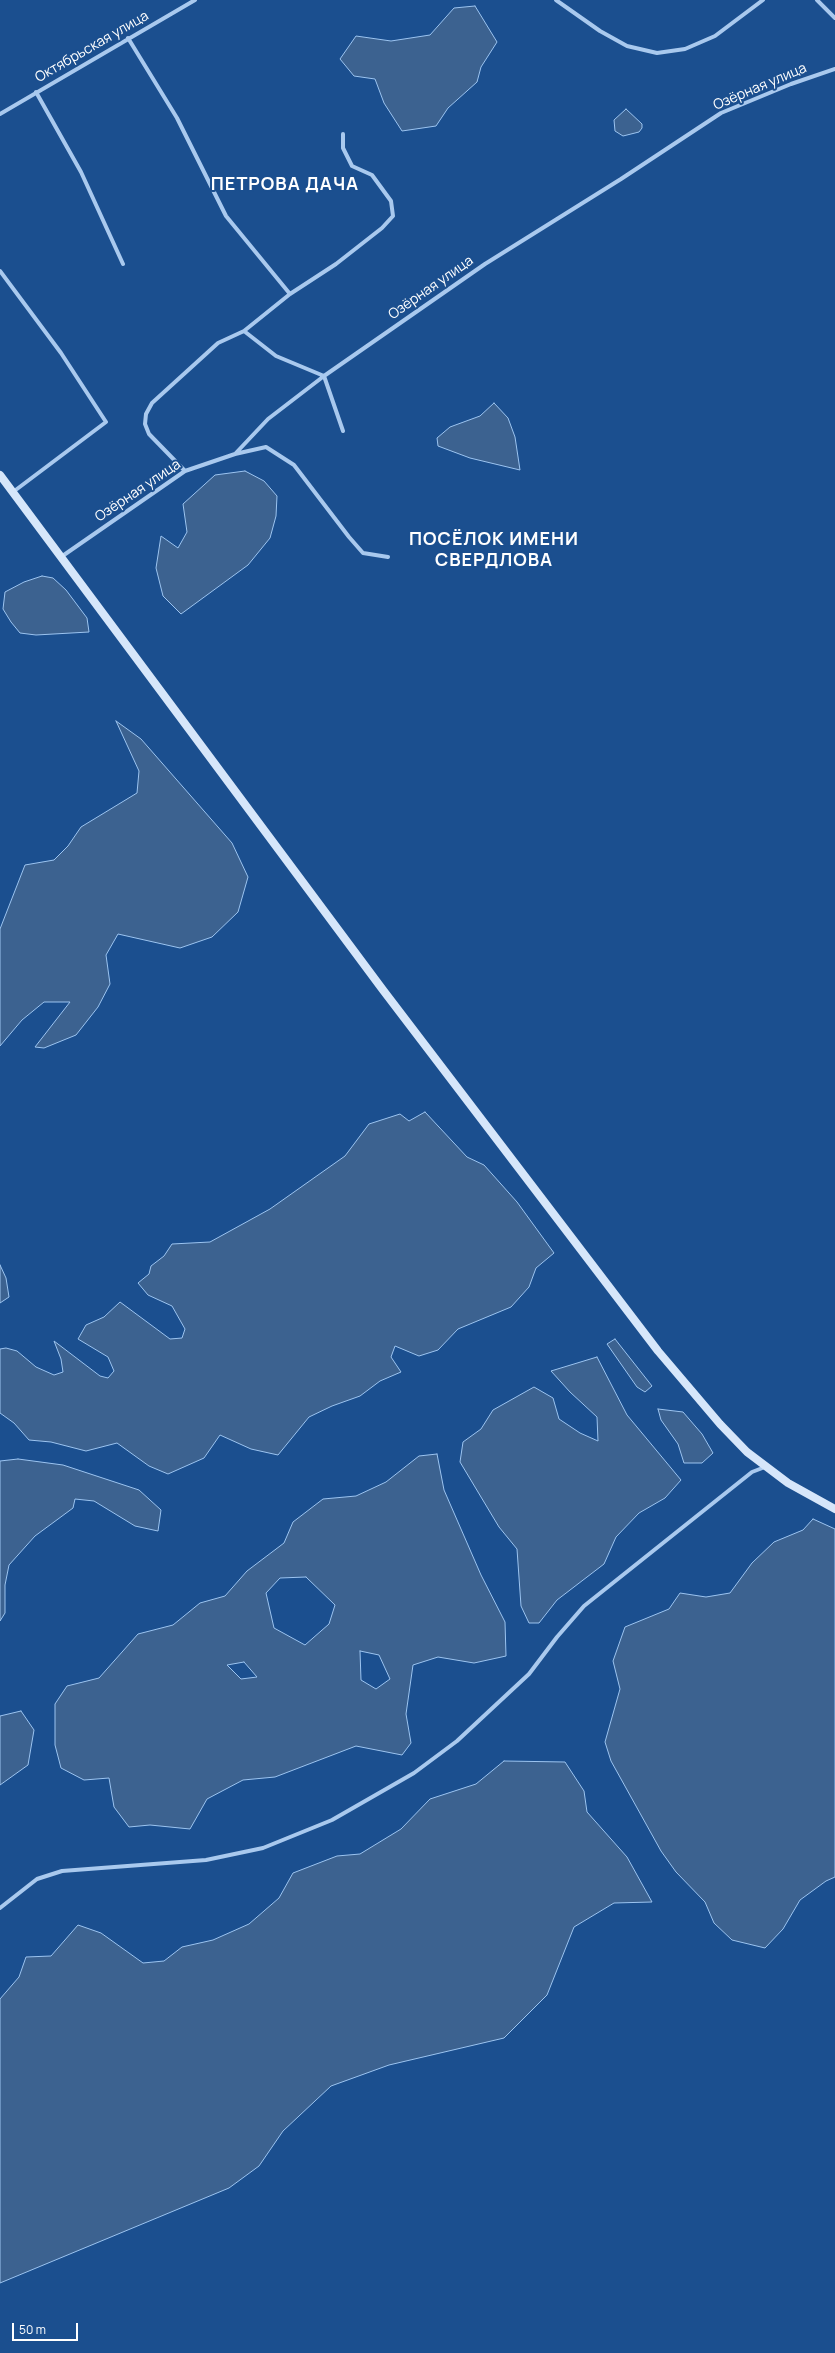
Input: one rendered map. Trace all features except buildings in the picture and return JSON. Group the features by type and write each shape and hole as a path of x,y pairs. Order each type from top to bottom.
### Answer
{"main road":[{"path":"0,475 598,1276 693,1394 733,1438 766,1467 788,1483 835,1509"}],"street":[{"name":"Октябрьская улица","path":"0,114 195,0"},
{"path":"556,0 600,31 627,46 657,54 685,49 715,36 764,0"},
{"path":"817,0 835,18"},
{"path":"128,38 177,118 226,216 290,294"},
{"name":"Озёрная улица","path":"61,557 185,471 235,454 268,419 324,376 485,264 622,179 721,113 791,84 835,68"},
{"path":"36,92 81,172 101,219 123,264"},
{"path":"185,471 149,434 145,424 146,414 152,403 218,343 244,331 290,294 336,264 382,228 393,216 391,201 372,175 352,166 342,148 342,134"},
{"path":"0,272 61,353 106,422 13,492"},
{"path":"244,331 276,356 324,376 343,432"},
{"path":"235,454 266,447 294,464 348,537 364,553 388,557"},
{"path":"0,1908 37,1879 62,1871 206,1860 263,1848 332,1820 414,1772 457,1741 529,1674 557,1637 584,1606 752,1472 766,1467"}],"water":[{"path":"475,6 497,42 481,67 477,82 448,108 436,126 402,131 384,103 375,79 354,76 340,59 356,36 391,41 430,35 454,8"},
{"path":"626,109 642,124 642,128 639,132 623,136 615,131 614,120"},
{"path":"494,403 508,418 515,437 520,470 470,458 438,446 437,438 450,427 480,416"},
{"path":"245,471 264,481 277,496 276,516 270,538 248,565 181,614 163,596 156,568 161,536 178,548 187,532 183,504 215,475"},
{"path":"42,576 53,578 66,590 87,618 89,632 36,635 20,633 3,609 5,592 24,582"},
{"path":"116,721 141,739 232,843 248,877 238,912 212,937 180,948 118,934 106,955 110,984 98,1007 76,1035 44,1048 35,1047 70,1002 44,1002 22,1020 0,1046 0,929 25,865 54,860 68,846 81,827 137,793 139,771"},
{"path":"425,1112 467,1157 484,1165 517,1202 554,1253 536,1268 529,1287 511,1307 458,1329 438,1350 419,1356 395,1346 391,1357 401,1372 380,1381 360,1396 332,1406 309,1417 278,1455 251,1449 220,1435 204,1458 168,1474 149,1466 117,1443 86,1451 51,1442 29,1440 14,1423 0,1413 0,1349 6,1348 17,1351 36,1367 54,1375 63,1372 61,1359 54,1341 100,1376 108,1378 114,1371 108,1357 78,1339 86,1325 104,1317 120,1302 170,1339 182,1338 185,1329 172,1306 148,1295 138,1283 149,1274 151,1266 164,1256 172,1244 210,1242 270,1209 345,1156 369,1124 400,1114 409,1121"},
{"path":"0,1265 6,1278 9,1297 0,1303"},
{"path":"615,1339 652,1386 645,1392 637,1387 607,1344"},
{"path":"597,1357 627,1415 681,1480 665,1498 639,1513 616,1537 604,1564 557,1600 539,1623 529,1623 521,1606 517,1549 499,1527 460,1462 463,1442 481,1429 493,1410 534,1387 553,1398 559,1419 580,1433 598,1441 597,1417 570,1392 551,1371"},
{"path":"658,1409 683,1412 702,1434 713,1453 702,1463 684,1463 678,1444 661,1420"},
{"path":"437,1454 444,1490 481,1575 505,1622 506,1656 474,1663 438,1657 413,1665 406,1714 411,1743 402,1755 356,1746 275,1777 243,1780 207,1799 190,1829 150,1825 129,1827 114,1807 109,1778 84,1780 61,1768 55,1745 55,1704 67,1686 99,1678 138,1634 173,1625 200,1603 225,1596 247,1571 284,1543 293,1522 323,1499 356,1496 386,1482 419,1456","holes":["306,1577 335,1605 329,1624 305,1645 274,1628 266,1593 280,1578","360,1651 379,1655 390,1679 376,1689 361,1680","244,1662 257,1677 241,1679 227,1665"]},
{"path":"18,1459 63,1465 139,1490 161,1510 158,1531 135,1526 94,1501 75,1499 73,1508 35,1536 9,1565 5,1585 5,1613 0,1621 0,1461"},
{"path":"813,1519 835,1529 835,1877 826,1881 800,1900 783,1929 765,1948 732,1940 714,1923 705,1902 676,1872 661,1851 611,1761 605,1742 620,1689 613,1661 625,1627 669,1609 680,1593 706,1597 730,1593 752,1563 774,1542 803,1530"},
{"path":"21,1711 34,1730 28,1765 0,1785 0,1716"},
{"path":"504,1761 565,1762 584,1791 587,1812 627,1857 652,1902 614,1903 574,1927 547,1995 504,2038 389,2065 331,2086 283,2131 259,2166 229,2188 0,2283 0,1999 19,1977 26,1957 51,1956 78,1925 101,1933 143,1963 164,1961 182,1947 213,1940 249,1924 279,1898 293,1873 337,1856 360,1854 401,1829 430,1799 476,1784"}],"district":[{"name":"ПЕТРОВА ДАЧА","path":"285,185"},
{"name":"ПОСЁЛОК ИМЕНИ СВЕРДЛОВА","path":"494,550"}]}
